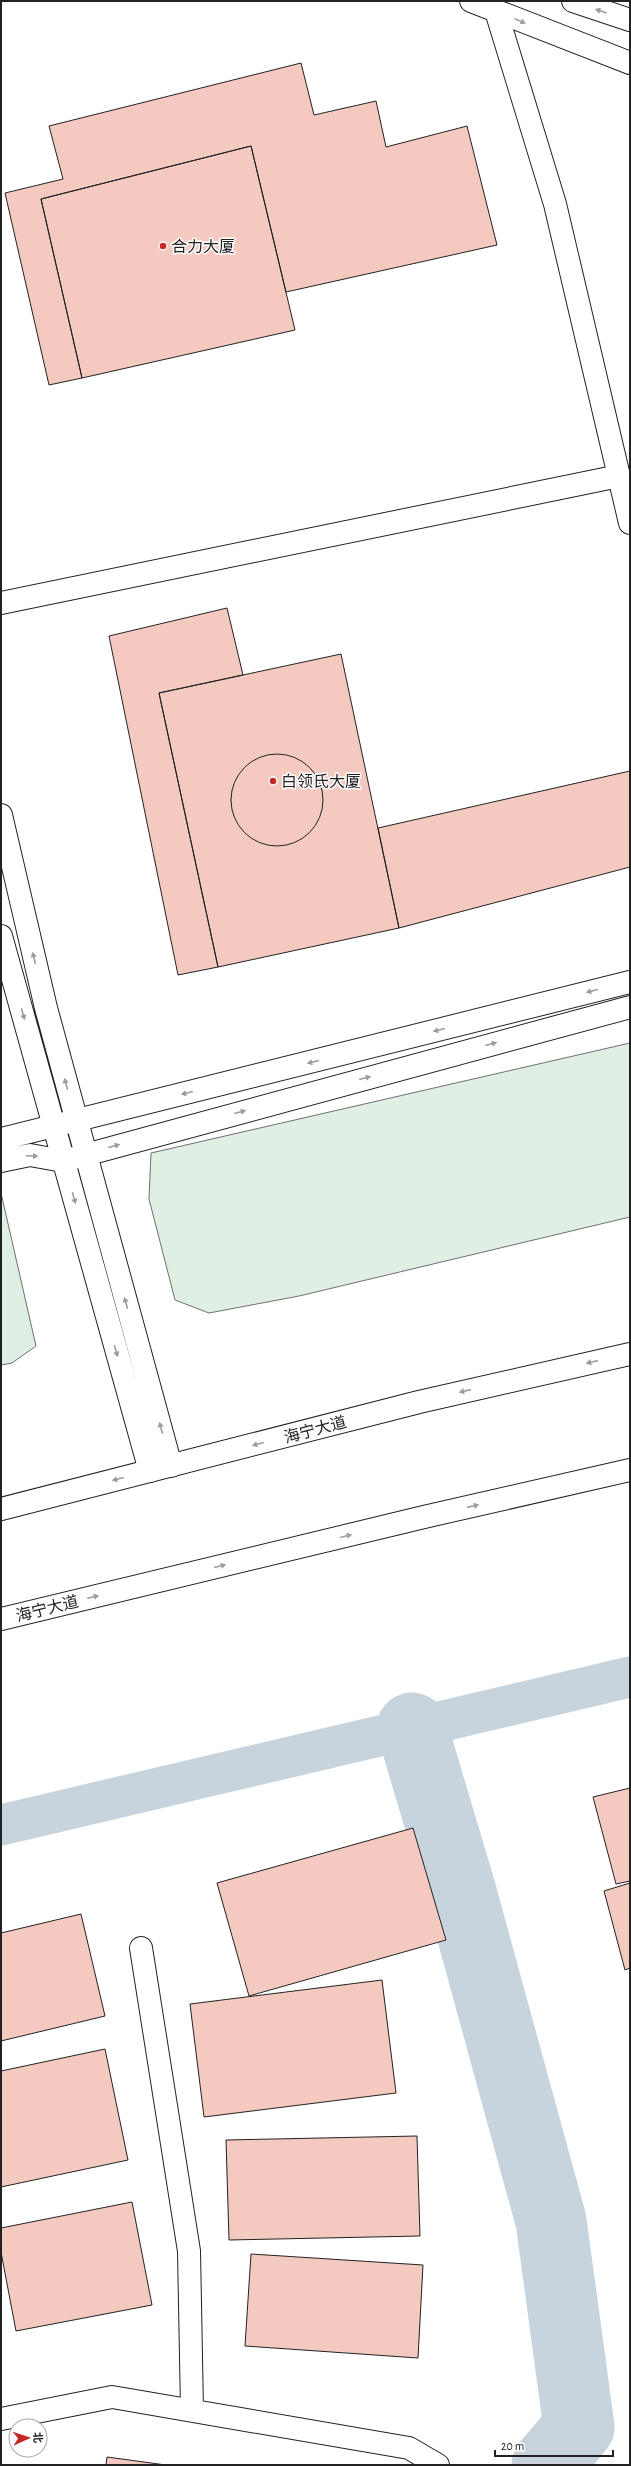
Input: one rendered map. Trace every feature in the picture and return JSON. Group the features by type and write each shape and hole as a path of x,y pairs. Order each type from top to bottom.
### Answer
{"main road":[{"path":"471,1 630,63"},
{"path":"573,1 630,20"},
{"path":"496,11 555,204 630,523"},
{"path":"1,603 619,476"},
{"path":"1,816 46,1008 171,1466"},
{"path":"1,936 150,1471"},
{"path":"1,1139 630,982"},
{"path":"1,1161 30,1154 64,1161 630,1007"},
{"name":"海宁大道","path":"1,1509 419,1402 630,1354"},
{"name":"海宁大道","path":"1,1619 424,1517 630,1470"},
{"path":"141,1948 189,2251 192,2410"},
{"path":"1,2419 112,2397 409,2448 438,2465"}],"green space":[{"path":"630,1043 630,1217 299,1296 209,1313 175,1300 149,1199 151,1153"},
{"path":"1,1193 36,1346 12,1363 1,1365"}],"building":[{"path":"301,63 314,115 376,101 386,147 467,126 497,245 286,292 251,146 41,199 82,378 49,385 5,193 63,179 49,126"},
{"name":"合力大厦","path":"251,146 295,330 82,378 41,199"},
{"path":"227,608 243,675 159,693 218,967 178,975 109,636"},
{"name":"白领氏大厦","path":"341,654 399,928 218,967 159,693"},
{"path":"277,754 295,757 310,767 320,782 323,800 320,818 310,833 295,843 277,846 259,843 244,833 234,818 231,800 234,782 244,767 259,757"},
{"path":"630,771 630,867 399,928 378,828"},
{"path":"630,1788 630,1881 616,1884 593,1797"},
{"path":"413,1828 446,1940 249,1996 217,1883"},
{"path":"630,1883 630,1968 625,1970 604,1891"},
{"path":"81,1914 105,2016 1,2041 1,1933"},
{"path":"382,1980 396,2093 204,2117 190,2004"},
{"path":"105,2049 128,2160 1,2187 1,2071"},
{"path":"417,2136 420,2236 229,2240 226,2140"},
{"path":"132,2202 152,2305 16,2331 1,2252 1,2228"},
{"path":"251,2254 423,2265 418,2358 245,2346"},
{"path":"107,2457 166,2465 106,2465"}],"waterway":[{"path":"1,1825 630,1677"},
{"path":"412,1728 460,1889 551,2221 579,2427 547,2465"}],"place":[{"name":"合力大厦","path":"163,246"},
{"name":"白领氏大厦","path":"273,781"}]}
